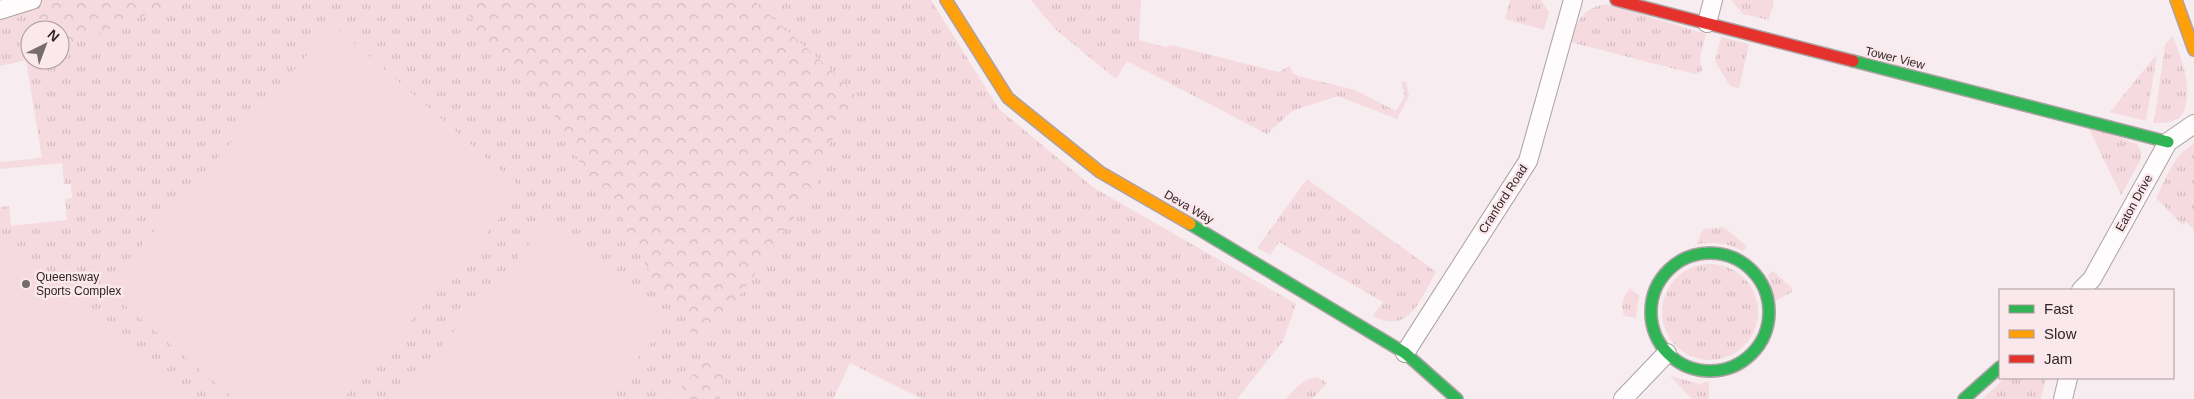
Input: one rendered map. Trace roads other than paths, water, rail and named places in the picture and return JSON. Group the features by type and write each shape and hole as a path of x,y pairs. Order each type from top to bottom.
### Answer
{"street":[{"path":"0,10 32,0"},
{"name":"Deva Way","path":"946,0 1008,98 1100,172 1248,257 1406,353 1457,399"},
{"name":"Cranford Road","path":"1406,353 1528,161 1573,0"},
{"name":"Tower View","path":"1616,0 2168,142"},
{"path":"1707,23 1713,0"},
{"path":"2176,0 2194,50"},
{"name":"Eaton Drive","path":"2087,286 2168,142 2194,124"},
{"path":"1712,253 1732,257 1749,268 1761,282 1768,300 1769,320 1764,338 1753,354 1737,365 1719,371 1700,371 1682,365 1667,353 1655,336 1651,317 1652,297 1661,279 1674,264 1692,255 1712,253"},
{"path":"1624,399 1667,353"},
{"path":"1964,399 1999,368"},
{"path":"2063,399 2068,379"}],"place":[{"name":"Queensway Sports Complex","path":"26,284"}]}
